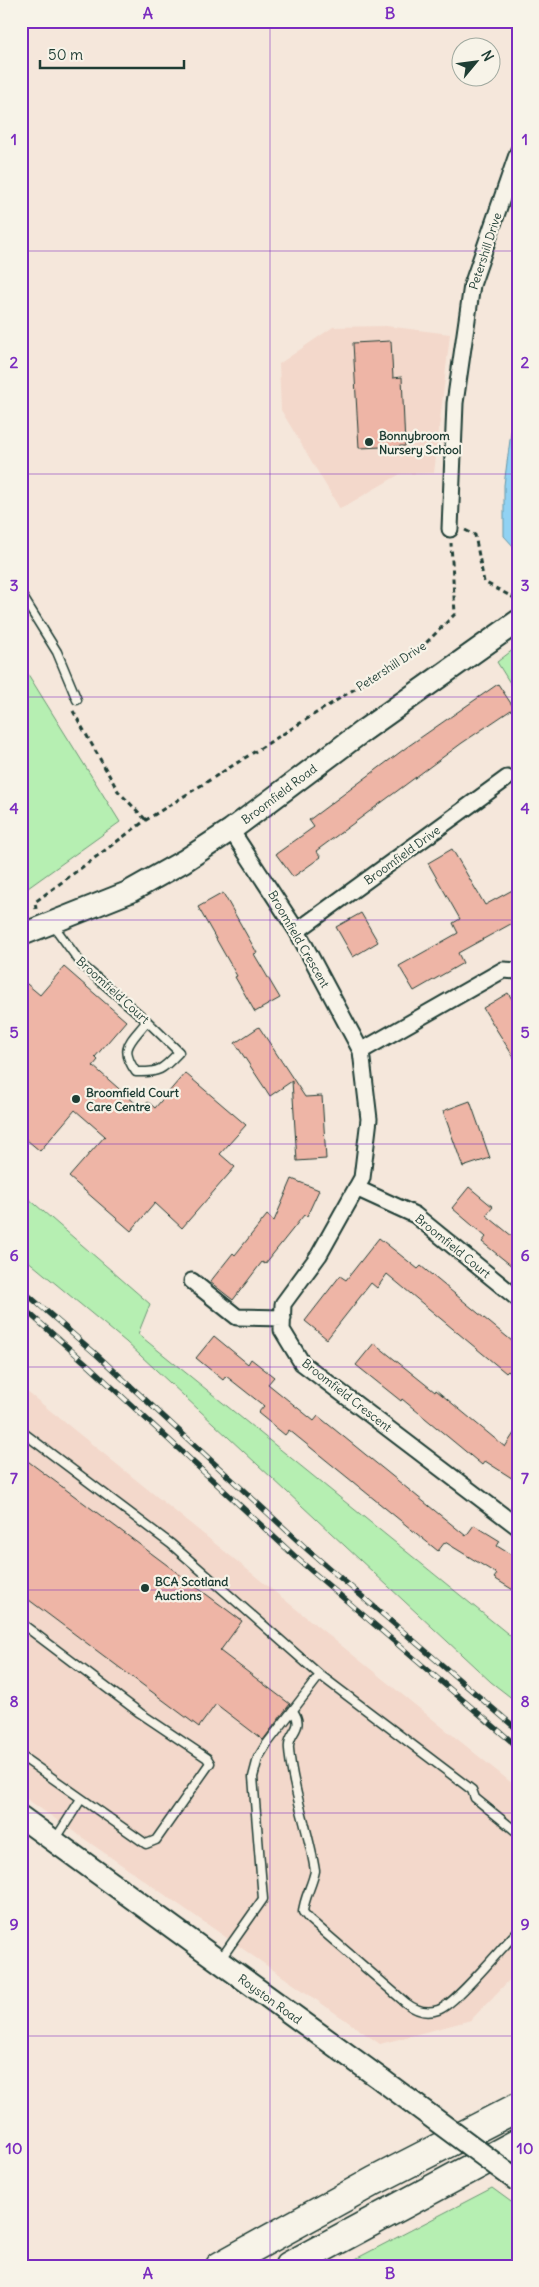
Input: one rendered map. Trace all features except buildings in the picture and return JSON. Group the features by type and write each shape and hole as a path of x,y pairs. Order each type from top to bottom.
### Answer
{"highway":[{"path":"220,2266 374,2181 518,2107"},
{"path":"289,2266 518,2143"}],"street":[{"name":"Petershill Drive","path":"450,524 455,403 472,285 518,152"},
{"name":"Broomfield Road","path":"38,928 129,892 184,861 232,830 363,731 518,621"},
{"name":"Broomfield Drive","path":"297,931 507,778"},
{"name":"Broomfield Crescent","path":"232,830 297,931 361,1051 369,1119 362,1178 319,1255 283,1304 282,1330 302,1363 518,1527"},
{"path":"361,1051 503,970 518,971"},
{"name":"Broomfield Court","path":"356,1188 415,1215 518,1299"},
{"path":"192,1282 237,1316 283,1318"},
{"name":"Royston Road","path":"21,1818 518,2181"}],"lane":[{"path":"21,594 57,652 76,700"},
{"name":"Broomfield Court","path":"38,928 147,1021 179,1052 167,1064 154,1072 136,1072 127,1059 127,1047 147,1021"},
{"path":"21,1431 171,1544 320,1675 472,1790 475,1798 518,1833"},
{"path":"21,1623 140,1713 207,1758 210,1763 156,1840 146,1844 21,1756"},
{"path":"219,1962 263,1899 253,1776 258,1758 320,1675"},
{"path":"293,1711 298,1719 298,1726 288,1747 314,1872 303,1912 309,1919 384,1985 413,2008 423,2012 439,2010 452,2001 518,1931"},
{"path":"54,1841 81,1799"}],"path":[{"path":"450,524 474,535 484,582 518,600"},
{"name":"Petershill Drive","path":"38,928 35,902 146,820 423,646 455,614 450,524"},
{"path":"76,700 71,708 118,791 146,820"}],"shaded area":[{"name":"Bonnybroom Nursery School","path":"386,326 450,334 434,473 400,474 340,509 281,410 279,364 333,327"},
{"name":"BCA Scotland Auctions","path":"21,1387 518,1788 518,1971 471,2020 380,2044 21,1795"}],"green space":[{"path":"518,646 518,696 497,662"},
{"path":"21,663 120,822 21,893"},
{"path":"21,1192 150,1304 138,1334 518,1642 518,1703 491,1682 126,1342 21,1255"},
{"path":"492,2188 518,2207 518,2266 342,2266"}],"water":[{"path":"518,380 518,546 514,547 504,536 504,485"}],"railway":[{"path":"21,1289 97,1355 309,1551 518,1730"},
{"path":"21,1306 88,1365 300,1561 518,1747"}],"place":[{"name":"Bonnybroom Nursery School","path":"369,442"},
{"name":"Broomfield Court Care Centre","path":"76,1099"},
{"name":"BCA Scotland Auctions","path":"145,1588"}]}
